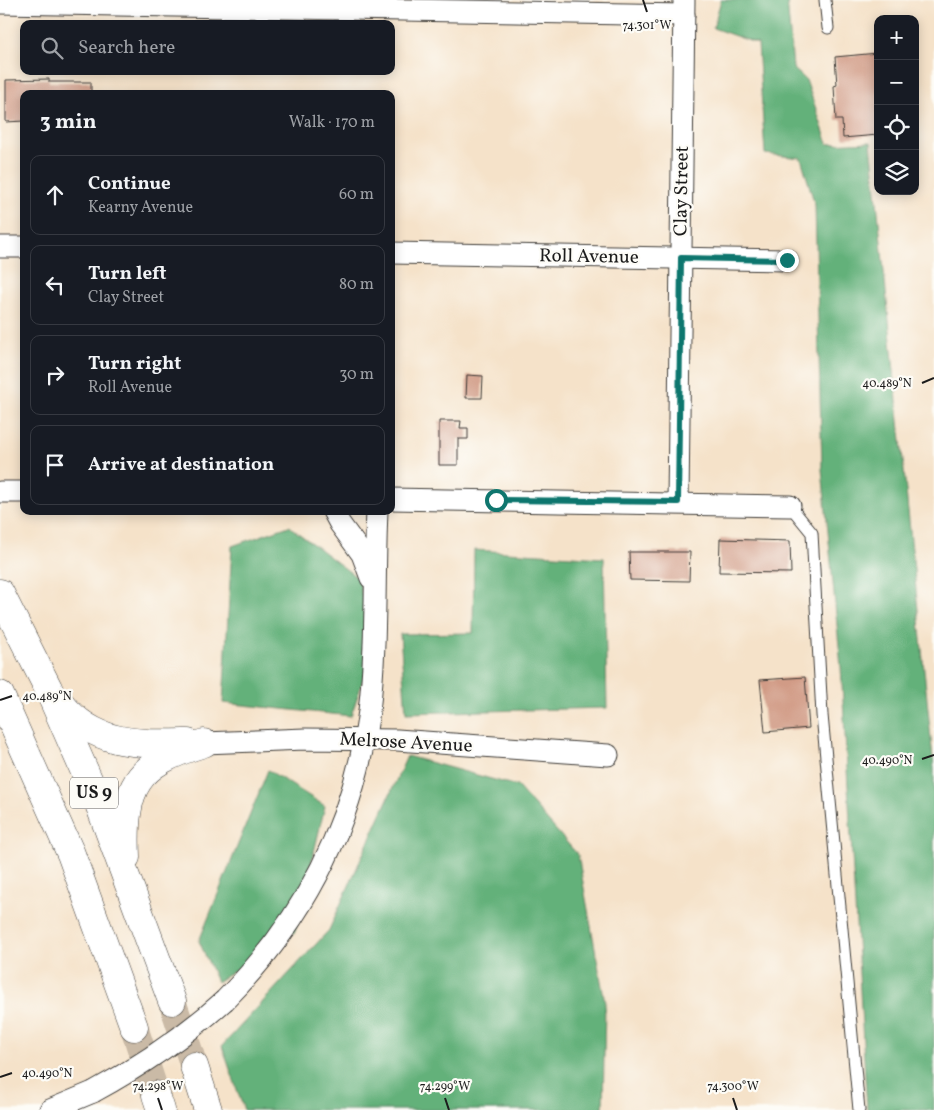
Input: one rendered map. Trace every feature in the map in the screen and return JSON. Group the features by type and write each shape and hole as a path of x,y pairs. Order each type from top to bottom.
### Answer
{"highway":[{"name":"US 9","path":"0,593 48,688 99,804 172,1001"},
{"path":"48,688 62,707 82,725 106,738 155,743 204,743"},
{"name":"US 9","path":"0,695 34,768 86,891 134,1027"},
{"path":"0,728 34,768"},
{"path":"127,879 125,822 130,794 136,783 158,761 183,749 204,743"},
{"path":"194,1066 208,1110"}],"street":[{"path":"0,3 684,7"},
{"name":"Clay Street","path":"678,502 684,7"},
{"path":"0,247 20,247"},
{"name":"Roll Avenue","path":"395,253 787,260"},
{"path":"0,492 20,492"},
{"path":"395,499 678,502 790,506"},
{"path":"335,515 362,554 374,594"},
{"path":"50,1110 93,1092 157,1056 225,1000 282,935 327,858 350,797 364,740 372,671 377,515"},
{"name":"Melrose Avenue","path":"204,743 364,740 608,755"}],"lane":[{"path":"825,0 828,28"},
{"path":"790,506 812,533 822,715 859,1110"}],"green space":[{"path":"721,0 787,0 793,68 806,80 828,144 871,142 874,195 876,195 934,769 934,1110 867,1110 841,667 822,469 815,205 801,158 765,154 758,44 713,28"},
{"path":"289,526 359,579 373,650 351,716 223,703 232,546"},
{"path":"474,550 604,558 607,708 406,713 400,634 473,633"},
{"path":"407,756 517,786 578,855 605,1003 603,1110 244,1110 222,1046 329,930"},
{"path":"268,770 325,806 295,932 217,982 199,941"}],"building":[{"path":"874,53 874,135 843,138 842,120 836,120 834,86 837,85 835,57"},
{"path":"49,79 49,82 91,82 91,90 20,90 20,121 6,122 6,80"},
{"path":"467,375 483,376 482,398 466,398"},
{"path":"439,421 461,421 460,428 468,428 468,439 458,439 458,465 439,465"},
{"path":"720,539 790,541 791,573 719,572"},
{"path":"629,552 690,552 689,581 630,580"},
{"path":"805,677 809,728 765,732 760,680"}],"tunnel":[{"path":"172,1001 194,1066"},
{"path":"134,1027 156,1095"}],"route":[{"path":"496,500 678,502 681,258 787,260"}]}
